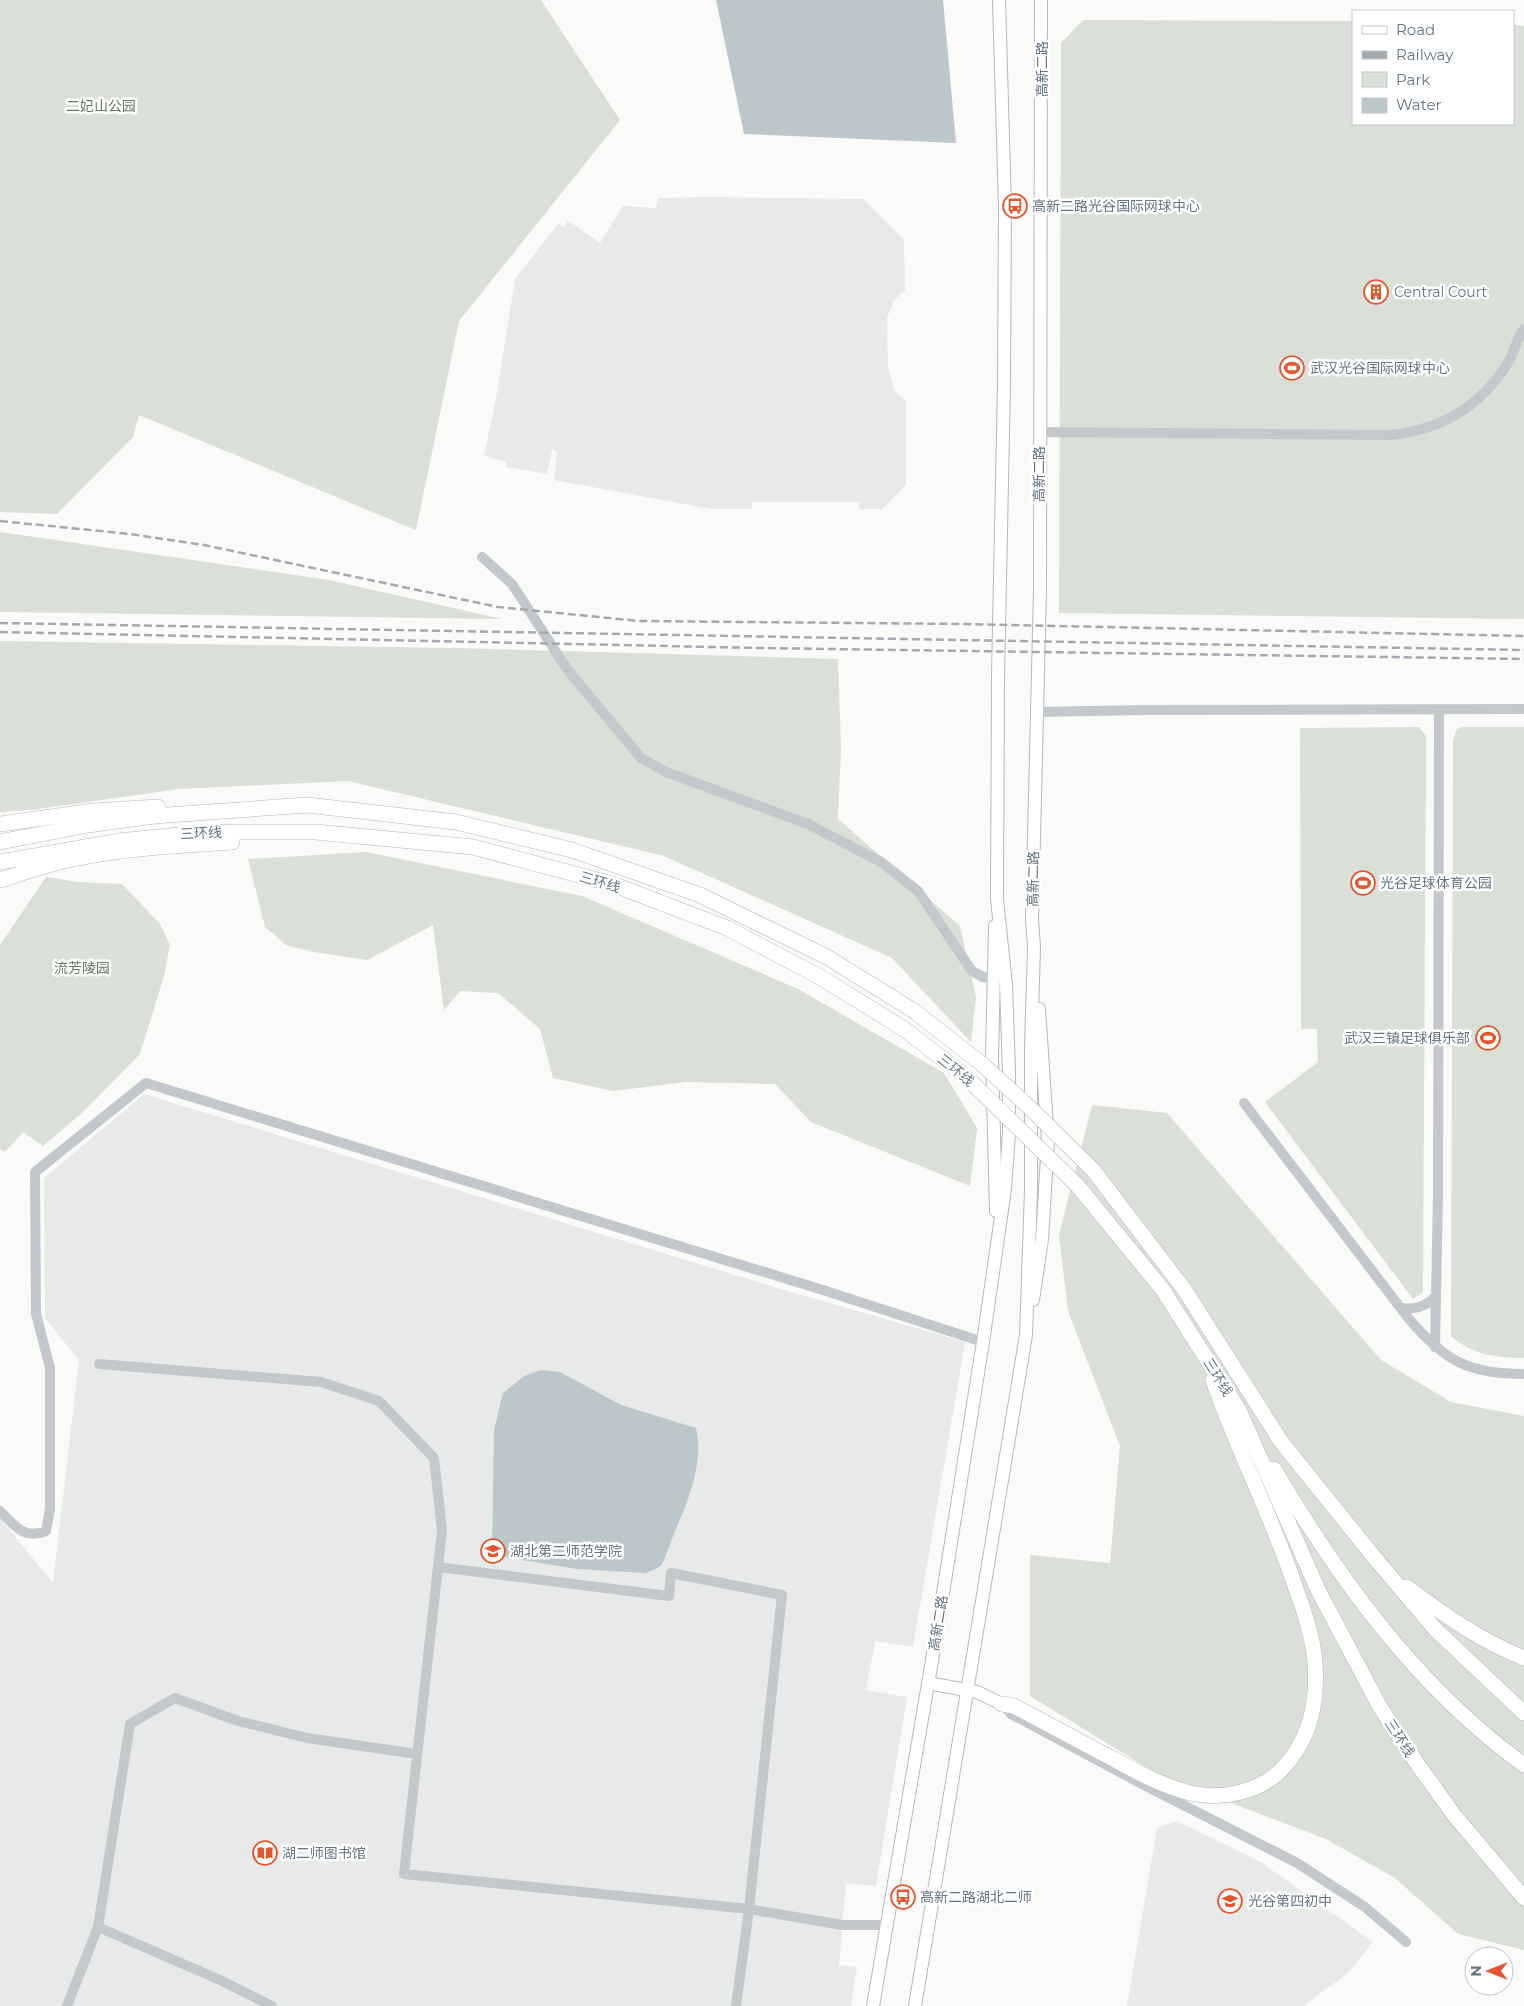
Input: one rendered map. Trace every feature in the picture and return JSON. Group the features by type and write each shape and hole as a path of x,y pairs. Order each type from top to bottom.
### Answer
{"highway":[{"name":"三环线","path":"0,842 107,822 154,816 307,806 456,822 572,850 700,895 827,957 914,1012 982,1064 1093,1170 1184,1289 1282,1443 1435,1629 1524,1713"},
{"path":"0,824 92,811 152,807 237,811"},
{"name":"三环线","path":"0,862 84,846 158,836 234,832 316,832 473,847 612,884 728,928 820,977 904,1029 965,1076 1077,1185 1163,1290 1238,1410 1318,1590 1380,1707 1454,1815 1524,1898"},
{"path":"0,880 42,866 95,855 160,847 245,841 316,832"},
{"path":"1002,1704 1014,1706 1146,1776 1177,1789 1201,1795 1228,1795 1246,1791 1263,1784 1278,1774 1301,1745 1309,1728 1316,1686 1311,1638 1292,1575 1269,1513 1220,1402 1204,1355"},
{"path":"1238,1410 1309,1528 1365,1607 1435,1688 1469,1721 1524,1765"},
{"path":"1379,1563 1402,1584 1446,1616 1503,1650 1524,1658"},
{"path":"1467,1661 1524,1703"}],"main road":[{"name":"高新二路","path":"997,1239 992,1058 993,944 997,899 998,687 1003,514 1005,246 999,0"},
{"name":"高新二路","path":"915,2006 1026,1335 1031,1191 1031,1048 1034,947 1032,920 1040,590 1041,0"},
{"name":"高新二路","path":"872,2006 928,1683 983,1342 1004,1189 1009,1133 1010,1080 1006,985 997,899"},
{"path":"928,1683 977,1692 1002,1704"}],"street":[{"path":"1039,432 1390,436 1415,432 1444,422 1461,413 1481,397 1508,363 1524,329"},
{"path":"482,557 512,584 567,669 641,758 666,772 808,824 881,862 918,892 972,971 983,977 994,979"},
{"path":"1435,1347 1438,1193 1439,709"},
{"path":"1037,712 1524,709"},
{"path":"0,1511 20,1532 38,1534 46,1531 50,1509 50,1368 36,1314 35,1172 146,1083 823,1290 983,1342"},
{"path":"1244,1103 1401,1308 1435,1347 1460,1364 1476,1370 1491,1373 1524,1374"},
{"path":"1401,1308 1418,1308 1430,1302 1436,1296"},
{"path":"99,1364 321,1382 379,1402 434,1458 442,1530 404,1874 749,1909 842,1924 886,1925"},
{"path":"438,1567 669,1596 672,1572 782,1595 749,1909 736,2006"},
{"path":"67,2006 98,1928 130,1724 175,1698 238,1721 307,1738 417,1754"},
{"path":"1002,1704 1012,1714 1061,1741 1220,1825 1297,1862 1365,1907 1406,1942"},
{"path":"98,1928 220,1980 272,2006"}],"shaded area":[{"path":"658,198 863,199 904,240 905,291 894,300 887,318 888,367 895,392 906,400 906,485 882,509 859,509 859,502 752,502 752,509 712,509 554,480 557,452 552,450 547,474 506,467 506,462 484,456 497,393 515,279 558,224 565,227 567,220 600,243 623,206 656,208"},
{"name":"湖北第二师范学院","path":"144,1094 774,1287 965,1342 913,1647 875,1641 866,1690 907,1697 876,1886 846,1883 839,1965 857,1967 851,2006 0,2006 0,1518 53,1583 79,1360 45,1318 44,1178"},
{"name":"光谷第四初中","path":"1177,1821 1259,1861 1373,1942 1348,1973 1306,2004 1306,2006 1127,2006 1157,1828"}],"green space":[{"name":"二妃山公园","path":"0,0 541,0 620,120 459,321 416,530 139,415 133,437 57,514 0,512"},
{"name":"武汉光谷国际网球中心","path":"1083,20 1352,21 1352,125 1514,125 1514,25 1524,26 1524,619 1059,613 1061,43"},
{"path":"0,532 329,580 502,619 0,612"},
{"path":"0,641 457,648 838,659 841,747 838,819 960,926 976,997 971,1042 892,958 664,856 348,781 179,789 31,810 0,812"},
{"name":"光谷足球体育公园","path":"1419,727 1426,736 1423,1292 1413,1299 1265,1102 1318,1062 1317,1029 1301,1029 1300,728"},
{"name":"武汉三镇足球俱乐部","path":"1463,727 1524,727 1524,1358 1485,1354 1467,1347 1451,1336 1453,740 1457,729"},
{"path":"366,852 582,896 798,989 944,1073 977,1128 970,1186 811,1122 775,1084 686,1082 613,1091 553,1078 540,1029 498,993 460,991 444,1010 433,925 367,960 314,952 286,945 265,927 248,859"},
{"name":"流芳陵园","path":"46,877 78,882 122,884 160,924 170,945 164,976 140,1054 83,1112 43,1146 23,1132 5,1152 0,1149 0,945"},
{"path":"1092,1105 1167,1113 1381,1360 1451,1402 1524,1416 1524,1950 1514,1946 1458,1934 1395,1878 1326,1839 1162,1777 1030,1696 1030,1555 1110,1563 1120,1446 1068,1311 1059,1235"}],"water":[{"path":"716,0 943,0 956,143 744,134"},
{"path":"541,1370 560,1372 621,1405 696,1428 698,1456 693,1484 665,1558 656,1569 645,1573 577,1569 492,1555 494,1430 503,1393 524,1376"}],"railway":[{"path":"0,521 130,534 204,545 498,607 639,621 965,624 1524,636"},
{"path":"0,623 1524,650"},
{"path":"0,632 761,648 1524,659"}],"place":[{"name":"高新二路光谷国际网球中心","path":"1015,206"},
{"name":"Central Court","path":"1376,292"},
{"name":"武汉光谷国际网球中心","path":"1292,368"},
{"name":"光谷足球体育公园","path":"1363,883"},
{"name":"武汉三镇足球俱乐部","path":"1488,1038"},
{"name":"湖北第二师范学院","path":"493,1551"},
{"name":"湖二师图书馆","path":"265,1853"},
{"name":"高新二路湖北二师","path":"903,1897"},
{"name":"光谷第四初中","path":"1230,1901"}]}
